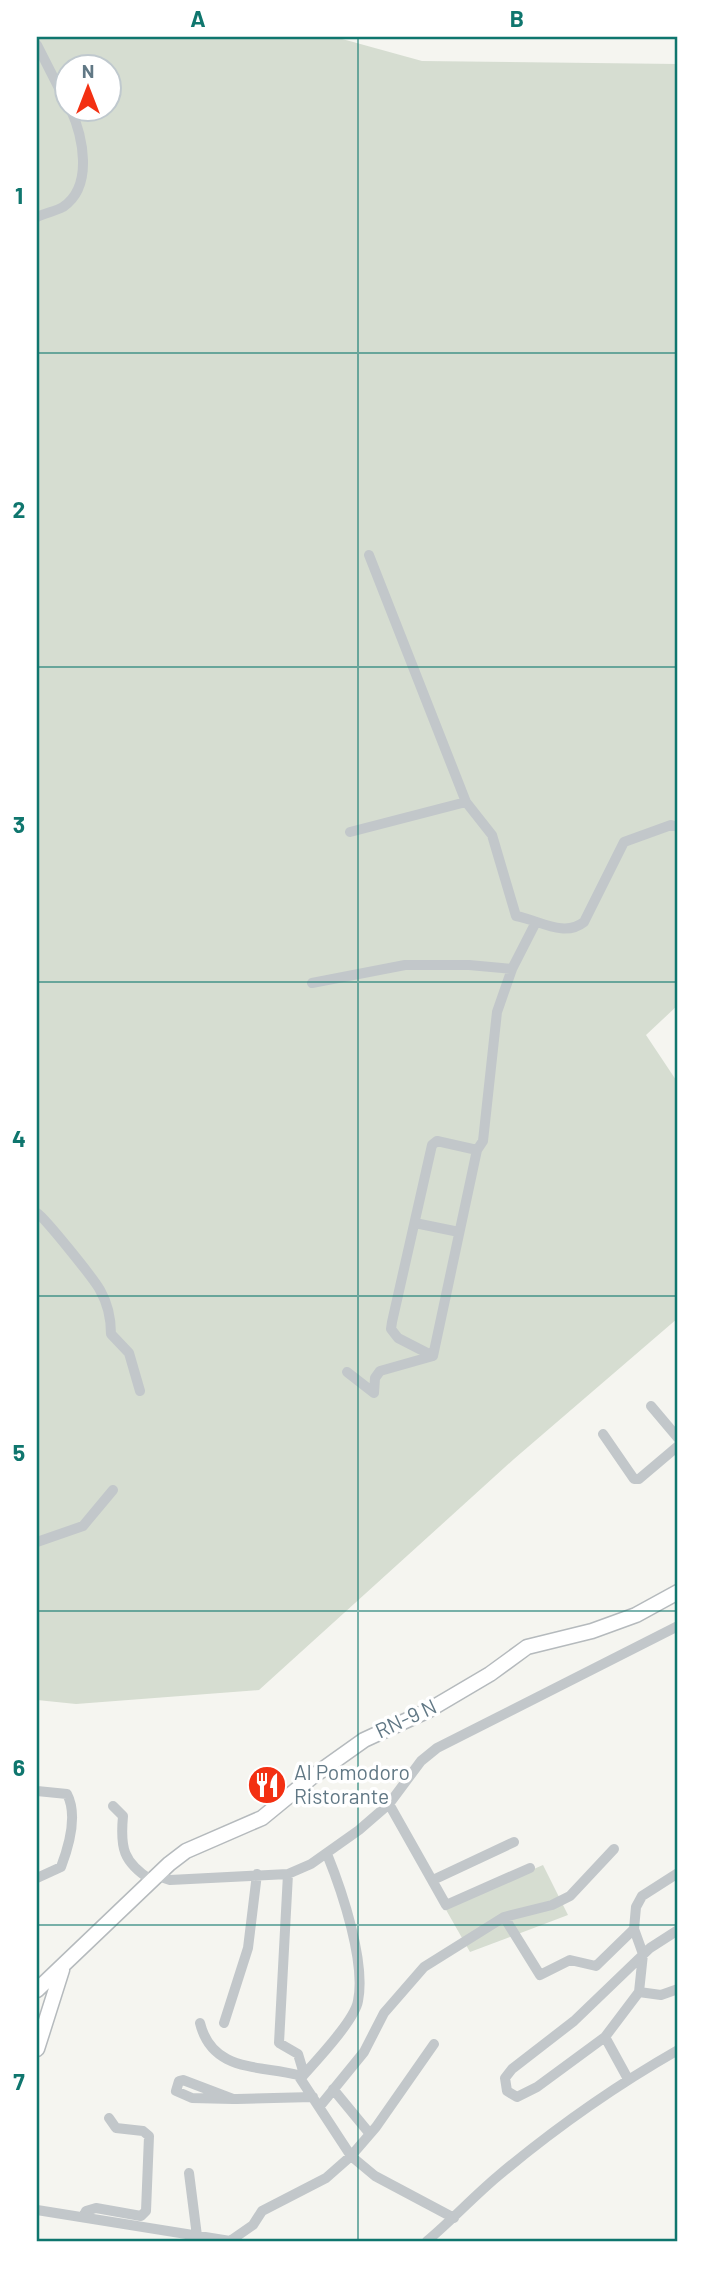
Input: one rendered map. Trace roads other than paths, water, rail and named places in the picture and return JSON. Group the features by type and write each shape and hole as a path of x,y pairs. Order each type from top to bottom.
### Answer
{"main road":[{"name":"RN-9 N","path":"63,1968 81,1945 153,1877 186,1851 262,1818 312,1777 364,1740 429,1710 491,1675 527,1647 592,1631 625,1619 678,1592"},
{"path":"37,1990 63,1968"},
{"path":"37,2049 63,1968"}],"street":[{"path":"37,45 52,74"},
{"path":"37,216 62,208 78,188 83,172 76,122"},
{"path":"369,555 466,802 492,835 516,916 565,929 576,928 584,922 624,842 671,825 678,827"},
{"path":"351,832 466,802"},
{"path":"433,1356 477,1150 483,1141 497,1012 512,969 536,922"},
{"path":"312,983 405,965 469,965 512,969"},
{"path":"433,1356 398,1338 391,1329 434,1142 477,1150"},
{"path":"37,1213 47,1219 60,1241 100,1290 111,1318 111,1334 130,1353 140,1391"},
{"path":"415,1223 459,1232"},
{"path":"346,1372 374,1392 375,1378 380,1371 433,1356"},
{"path":"651,1406 678,1438"},
{"path":"603,1434 634,1479 639,1479 678,1446"},
{"path":"37,1542 83,1526 113,1490"},
{"path":"113,1806 123,1816 122,1840 128,1863 153,1877 170,1880 288,1874 327,1854 389,1804 421,1761 437,1748 678,1626"},
{"path":"37,1791 67,1794 70,1800 71,1840 61,1867 37,1878"},
{"path":"389,1804 447,1905 530,1868"},
{"path":"433,1880 514,1842"},
{"path":"233,2099 316,2102 333,2089 364,2052 384,2014 421,1970 443,1952 504,1917 552,1905 570,1896 614,1849"},
{"path":"303,2076 320,2061 358,2002 358,1966 337,1880 327,1854"},
{"path":"678,1872 642,1896 634,1918 634,1928 643,1954 639,1992 604,2037 537,2087 517,2097 507,2091 505,2078 512,2069 574,2021 643,1954 678,1930"},
{"path":"224,2023 248,1948 257,1874"},
{"path":"288,1874 279,2043 298,2054 303,2076 316,2102 351,2155 374,2176 454,2218"},
{"path":"504,1917 540,1975 570,1960 591,1966 601,1964 634,1928"},
{"path":"639,1992 661,1995 678,1989"},
{"path":"200,2023 205,2041 219,2054 253,2069 303,2076"},
{"path":"604,2037 628,2079"},
{"path":"37,2210 230,2241 253,2225 262,2211 326,2178 351,2155 370,2134 434,2044"},
{"path":"426,2241 498,2177 628,2079 678,2050"},
{"path":"333,2089 370,2134"},
{"path":"83,2217 86,2211 96,2208 141,2216 146,2211 149,2136 143,2131 116,2128 109,2118"},
{"path":"190,2173 197,2236"}],"place":[{"name":"Al Pomodoro Ristorante","path":"267,1785"}]}
